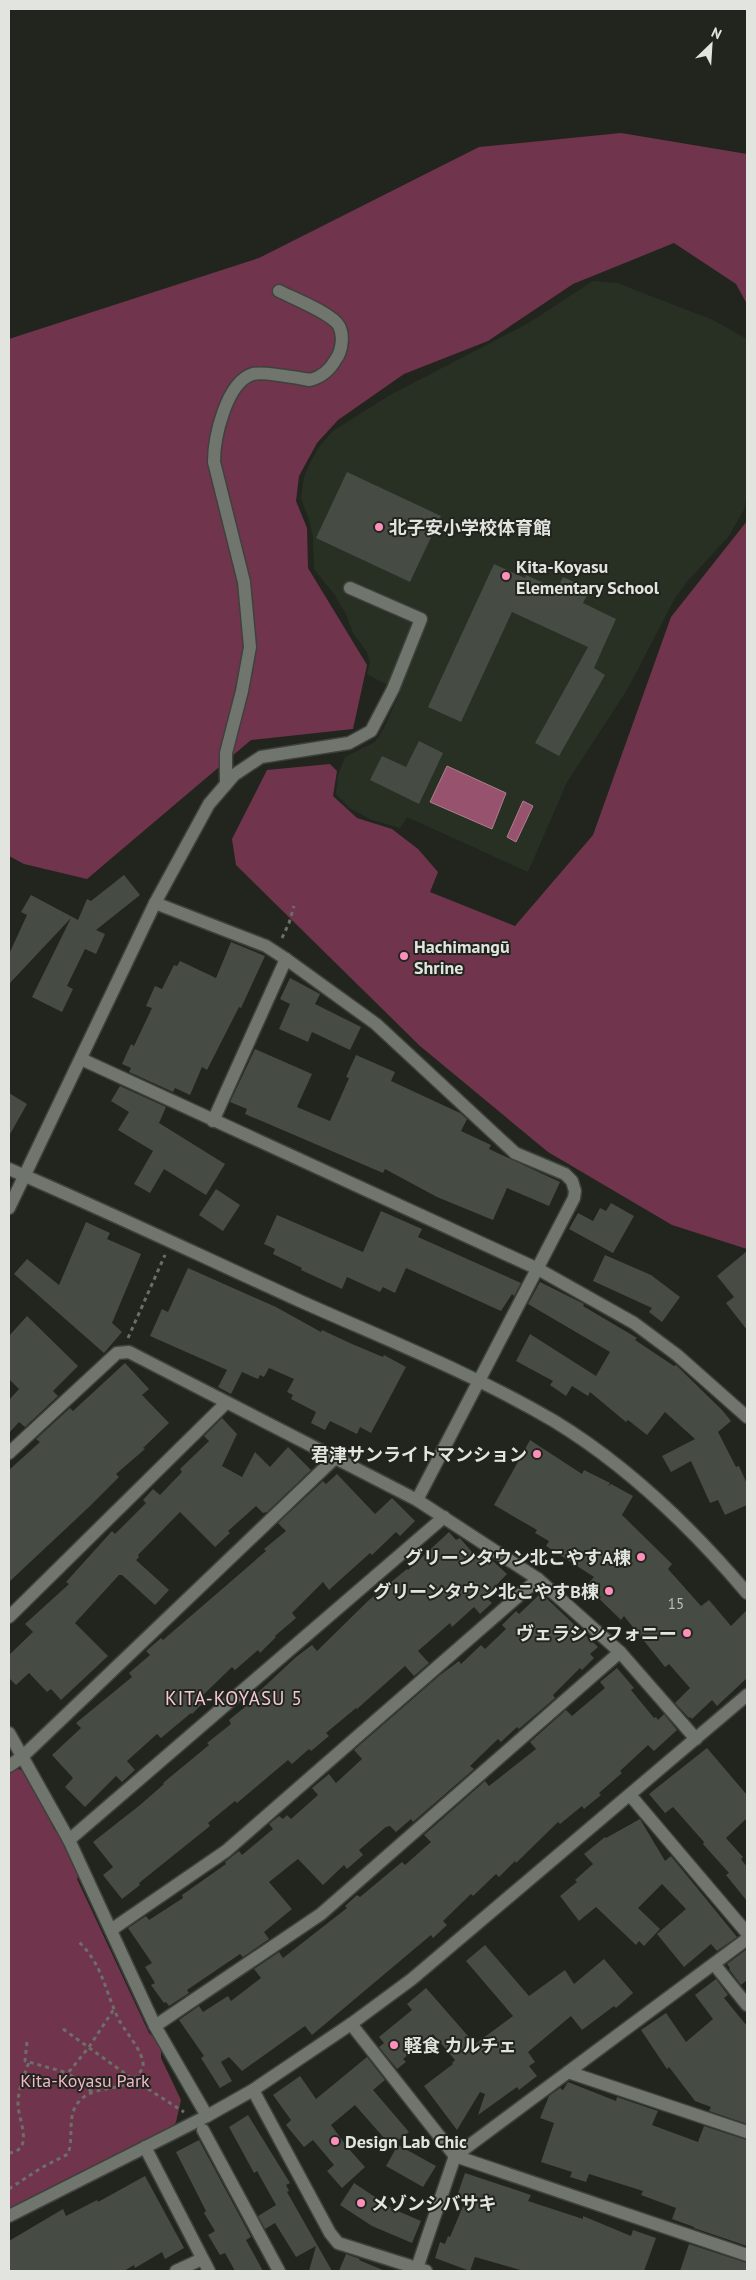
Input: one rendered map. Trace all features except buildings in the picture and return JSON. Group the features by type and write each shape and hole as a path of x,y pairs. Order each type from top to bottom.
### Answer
{"street":[{"path":"226,784 226,753 242,691 250,647 244,582 214,462 214,445 218,426 232,394 245,378 253,373 310,380 318,378 328,371 338,358 341,346 339,326 331,318 279,292"},
{"path":"9,1208 155,903 209,804 234,775 261,757 349,743 371,731 393,689 421,619 350,588"},
{"path":"155,903 266,946 286,959 376,1024 515,1153 566,1174 572,1181 575,1191 574,1198 417,1500"},
{"path":"213,1121 286,959"},
{"path":"81,1059 538,1269 634,1324 677,1355 747,1417"},
{"path":"9,1169 478,1382 556,1422 604,1456 686,1526 747,1593"},
{"path":"9,1453 117,1353 129,1352 417,1500 538,1579 620,1652 696,1739"},
{"path":"9,1617 226,1403"},
{"path":"9,1766 22,1757 335,1458"},
{"path":"69,1840 444,1517"},
{"path":"111,1930 226,1851 538,1579"},
{"path":"156,2026 322,1914 620,1652"},
{"path":"9,2216 207,2116 253,2090 351,2024 412,1980 747,1695"},
{"path":"9,1733 69,1840 156,2026 207,2116"},
{"path":"630,1795 747,1933"},
{"path":"253,2090 330,2233 338,2243 416,2269 455,2156 747,1939"},
{"path":"714,1964 747,2005"},
{"path":"351,2024 455,2156 747,2255"},
{"path":"568,2072 747,2132"},
{"path":"203,2130 279,2271"},
{"path":"145,2147 208,2271"},
{"path":"176,2271 202,2259"}],"path":[{"path":"275,952 290,923 294,906"},
{"path":"122,1353 167,1252"},
{"path":"9,2188 68,2154 72,2138 73,2114 77,2104 92,2092 123,2086 134,2080 140,2074 144,2062 114,2008 99,1969 86,1948 78,1941"},
{"path":"68,2073 89,2047 114,2008"},
{"path":"63,2029 134,2080 184,2112"},
{"path":"27,2042 25,2061 68,2073 92,2092"},
{"path":"9,2153 16,2152 21,2147 24,2138 18,2104 20,2087 29,2062"}],"shaded area":[{"name":"Kita-Koyasu Elementary School","path":"593,281 617,283 713,320 747,339 747,494 744,510 728,537 686,583 675,598 627,690 567,782 528,872 407,817 400,828 372,820 349,808 336,794 338,775 345,757 375,742 384,728 400,692 367,674 370,663 367,652 353,633 346,614 334,594 314,569 313,537 301,498 304,477 310,463 319,447 333,431 390,395 527,324"},
{"path":"447,766 506,793 492,829 430,802"},
{"path":"523,801 533,806 516,842 507,837"}],"green space":[{"path":"621,133 747,154 747,304 736,284 674,243 573,284 488,341 404,374 338,420 317,443 299,476 296,501 307,528 308,568 367,665 353,729 251,740 87,879 24,864 9,856 9,339 259,258 479,147"},
{"path":"747,521 747,1249 672,1225 548,1152 420,1046 236,865 232,839 267,770 330,764 337,771 333,796 357,818 392,829 418,849 438,872 430,892 515,926 593,835 671,617"},
{"name":"Kita-Koyasu Park","path":"18,1769 26,1771 54,1829 67,1845 80,1872 77,1879 149,2033 161,2044 161,2058 181,2100 176,2122 172,2127 9,2209 9,1772"}],"place":[{"name":"北子安小学校体育館","path":"379,527"},
{"name":"Kita-Koyasu Elementary School","path":"506,576"},
{"name":"Hachimangū Shrine","path":"404,956"},
{"name":"君津サンライトマンション","path":"537,1454"},
{"name":"グリーンタウン北こやすA棟","path":"641,1557"},
{"name":"グリーンタウン北こやすB棟","path":"609,1591"},
{"name":"ヴェラシンフォニー","path":"687,1633"},
{"name":"軽食 カルチェ","path":"394,2045"},
{"name":"Design Lab Chic","path":"335,2141"},
{"name":"メゾンシバサキ","path":"361,2203"}],"district":[{"name":"KITA-KOYASU 5","path":"234,1698"}]}
